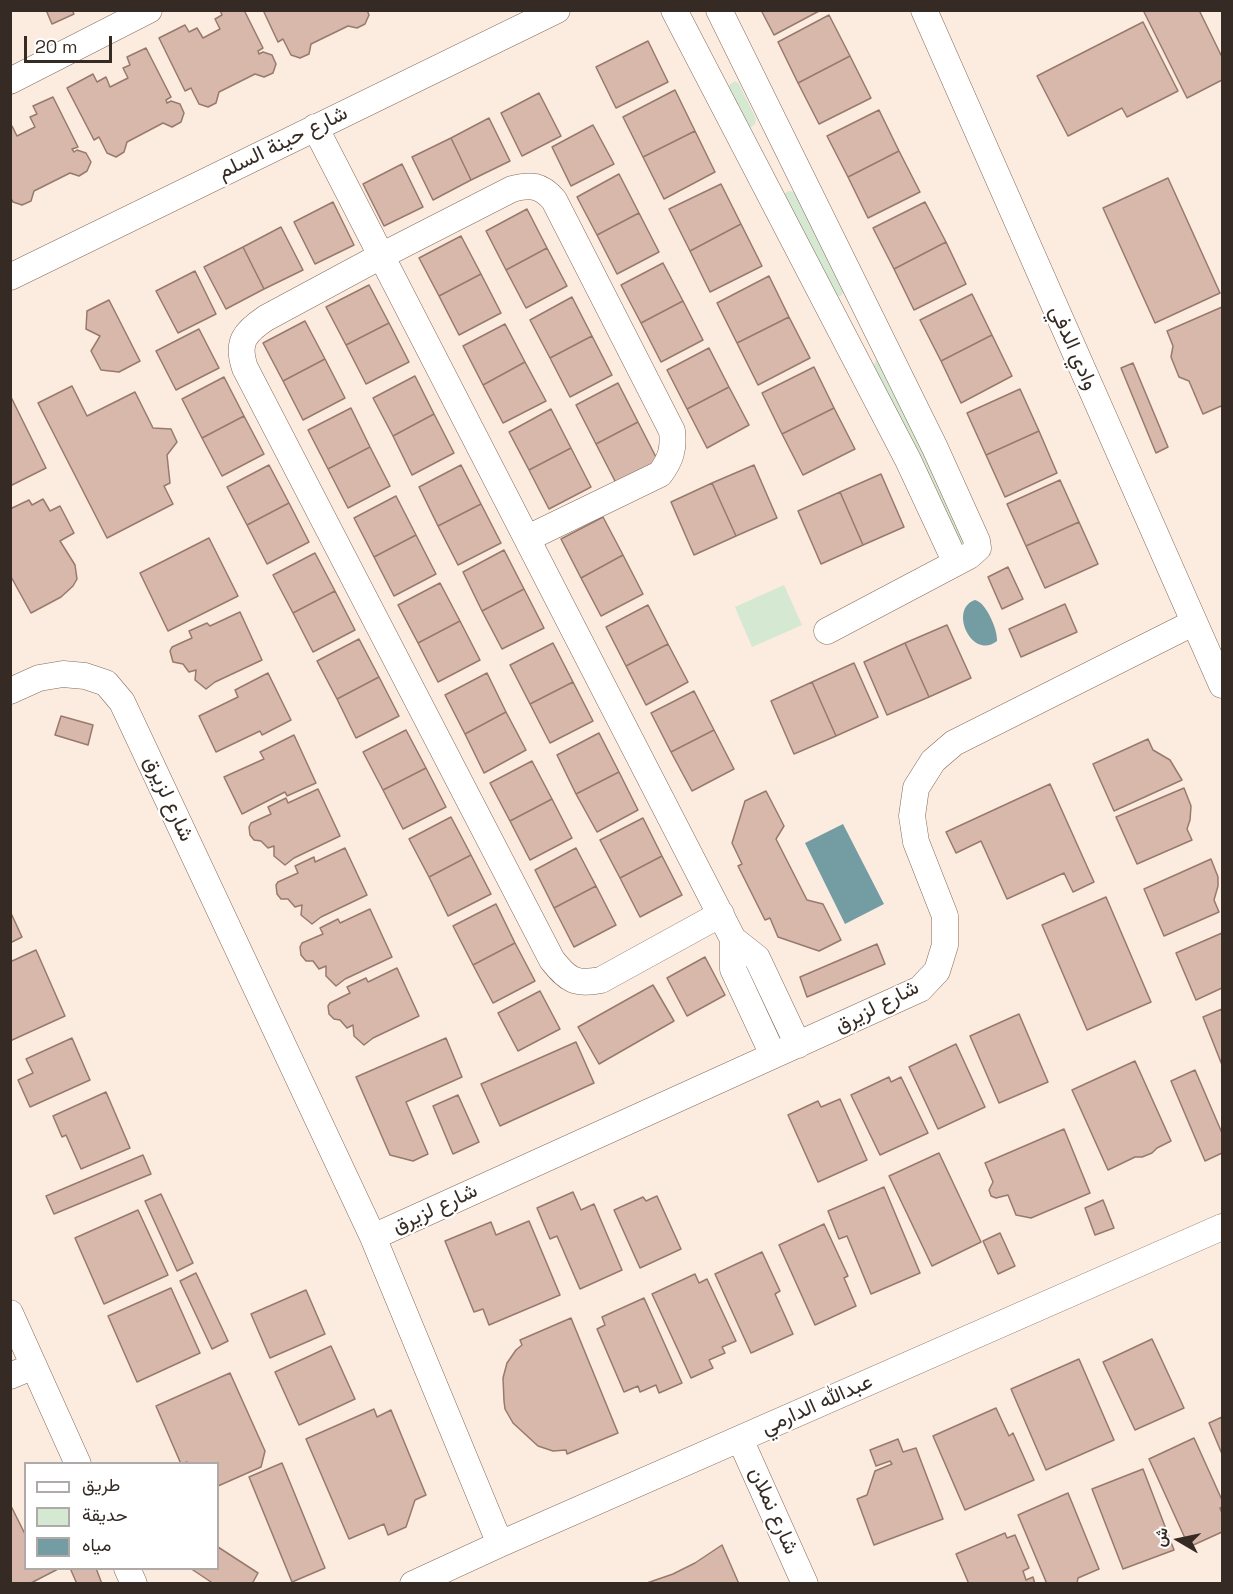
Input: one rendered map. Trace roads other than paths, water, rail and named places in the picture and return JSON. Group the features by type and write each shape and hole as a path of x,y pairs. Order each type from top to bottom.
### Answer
{"street":[{"path":"10,81 149,10"},
{"name":"شارع حينة السلم","path":"10,277 557,10"},
{"path":"674,10 908,460 956,563"},
{"path":"719,10 935,448 978,541 978,548 969,556 827,631"},
{"name":"وادي الدفي","path":"924,10 1222,685"},
{"path":"315,127 722,914 733,939 733,969 773,1055"},
{"path":"528,538 660,474 668,464 674,449 672,430 554,200 546,191 537,186 526,185 512,189 381,256 266,318 251,328 243,341 241,356 245,368 552,960 563,974 574,982 588,983 601,980 722,914"},
{"name":"شارع لزيرق","path":"374,1237 920,989 937,971 945,945 945,916 916,842 912,816 916,788 933,761 954,742 1193,623"},
{"name":"شارع لزيرق","path":"10,691 39,678 63,674 85,676 106,683 122,702 374,1237 500,1544"},
{"path":"733,939 757,958 798,1045"},
{"name":"عبدالله الدارمي","path":"413,1584 1222,1227"},
{"path":"10,1313 22,1371 77,1462"},
{"name":"شارع نملان","path":"740,1439 805,1584"},
{"path":"127,1570 134,1584"}],"water":[{"path":"975,600 987,611 996,630 997,641 988,645 979,644 966,631 964,613 967,605"},
{"path":"843,824 884,904 845,924 805,843"}]}
